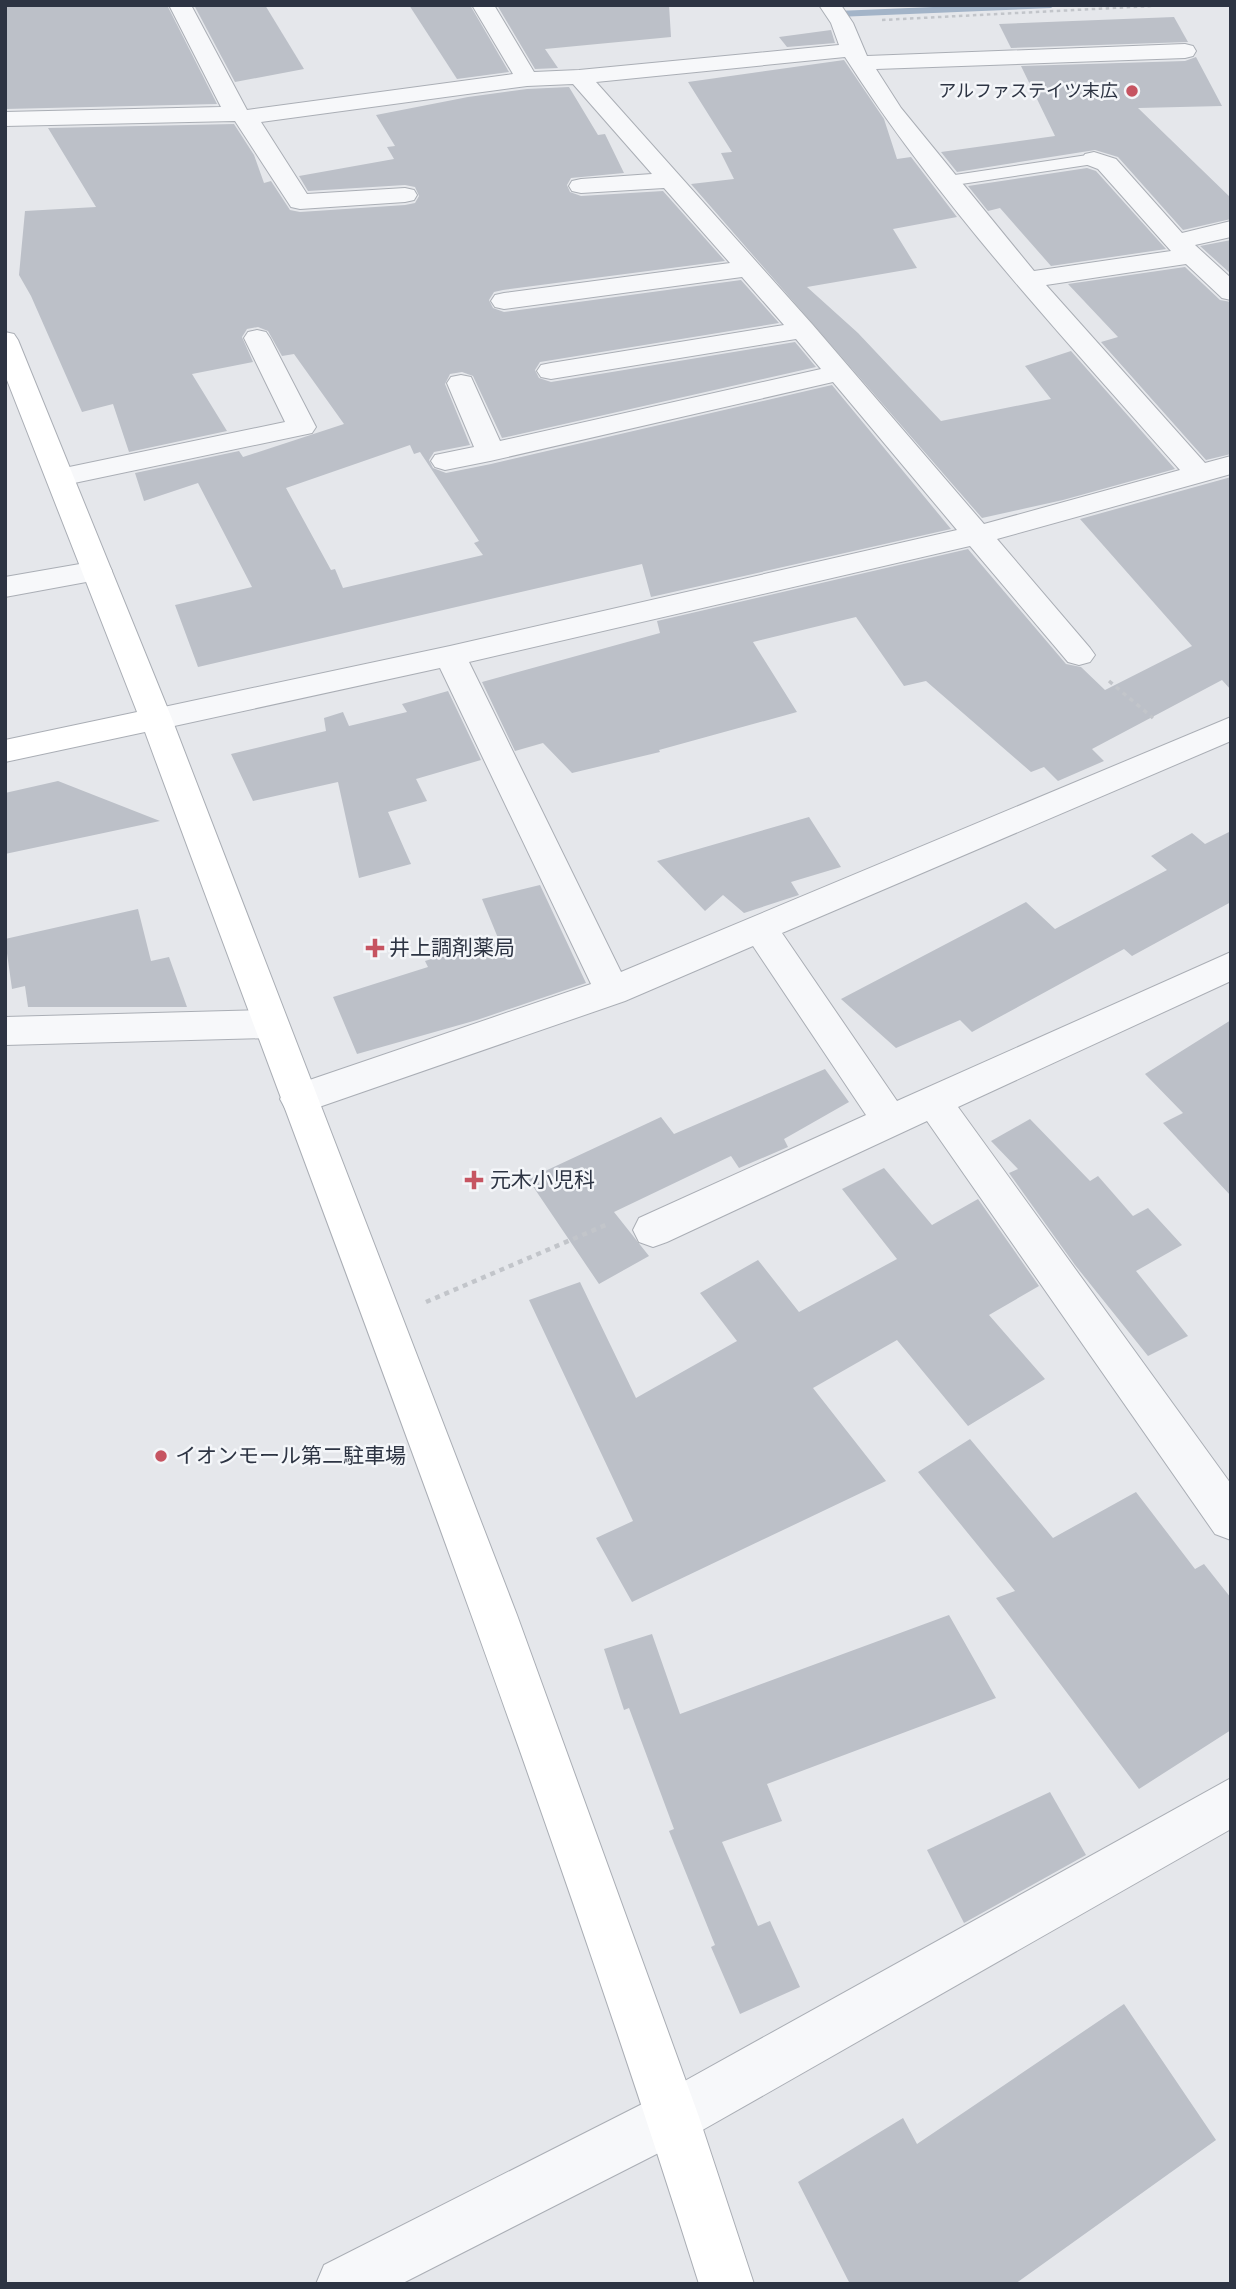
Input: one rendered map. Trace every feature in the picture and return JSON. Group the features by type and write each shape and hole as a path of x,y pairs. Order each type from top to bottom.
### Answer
{"street":[{"path":"180,5 241,115 300,202 405,195"},
{"path":"483,5 527,79"},
{"path":"836,14 856,56 892,112 1027,280 1198,473"},
{"path":"5,119 241,115 527,79 856,56 1185,51"},
{"path":"579,77 803,330 1079,655"},
{"path":"1094,159 1107,164 1184,248 1231,292"},
{"path":"581,186 669,180"},
{"path":"1027,280 1184,248 1231,229"},
{"path":"504,301 747,269"},
{"path":"551,371 803,330"},
{"path":"60,477 302,427 257,338"},
{"path":"5,340 156,719 494,1615 673,2118 727,2284"},
{"path":"446,461 838,373"},
{"path":"461,383 490,452"},
{"path":"5,751 450,656 977,535 1231,465"},
{"path":"5,587 97,571"},
{"path":"450,656 612,991"},
{"path":"299,1100 612,991 761,930 1231,728"},
{"path":"761,930 890,1121"},
{"path":"653,1230 1231,965"},
{"path":"5,1031 270,1024"},
{"path":"934,1102 1231,1520"},
{"path":"343,2284 673,2118 1231,1802"}],"lane":[{"path":"947,181 1094,159"}],"path":[{"path":"836,14 1171,5"},
{"path":"1079,655 1186,747"},
{"path":"382,1321 634,1213 653,1230"}],"building":[{"path":"5,5 167,5 217,104 5,109"},
{"path":"194,5 265,5 304,69 235,82"},
{"path":"409,5 470,5 509,72 457,79"},
{"path":"497,5 669,5 671,37 545,49 558,68 535,69"},
{"path":"1174,17 1188,42 1011,48 999,24"},
{"path":"831,30 835,43 787,47 779,37"},
{"path":"1196,57 1222,106 1138,108 1231,198 1231,219 1183,230 1118,157 1095,150 957,172 941,152 1055,136 1021,66 1185,61"},
{"path":"844,60 884,119 897,159 911,157 957,217 893,229 917,268 807,287 858,333 941,421 1051,399 1025,366 1071,351 1175,469 1063,500 982,518 691,184 734,179 721,153 732,152 688,82"},
{"path":"569,87 598,135 605,134 624,173 571,178 567,185 570,192 581,196 663,191 725,261 503,290 494,292 489,300 493,308 504,312 741,280 779,323 540,362 535,370 539,378 551,382 795,342 816,367 502,438 473,376 462,372 450,374 445,384 470,445 434,452 429,460 433,468 446,473 491,464 832,385 951,529 651,597 642,564 198,667 175,605 252,587 198,483 144,501 135,473 239,451 243,457 344,424 294,354 282,356 268,331 258,327 247,329 242,337 253,362 192,374 227,431 129,452 113,404 82,412 31,296 19,275 25,211 96,207 48,128 234,124 254,155 264,183 271,181 290,210 300,212 405,205 415,203 419,196 415,187 405,185 308,191 299,176 394,159 387,147 395,146 376,115 468,97 527,89","holes":["410,445 414,454 420,452 479,541 474,543 483,555 343,588 335,569 331,570 286,488"]},
{"path":"1087,168 1096,171 1166,249 1051,266 1000,208 988,211 968,186"},
{"path":"1231,240 1231,274 1200,246"},
{"path":"1185,267 1220,300 1231,302 1231,454 1206,460 1101,342 1118,337 1068,284"},
{"path":"1231,477 1231,690 1222,680 1092,749 1104,761 1058,781 1044,767 1031,772 926,681 904,686 856,617 753,642 797,712 659,750 660,752 572,773 543,743 515,751 482,682 660,633 657,621 968,549 1066,664 1081,667 1105,690 1192,646 1080,519"},
{"path":"448,691 481,760 416,779 427,801 388,812 411,864 359,878 338,782 253,801 231,754 326,731 324,718 343,712 349,726 407,712 402,704"},
{"path":"58,781 160,821 5,854 5,793"},
{"path":"809,817 841,867 791,882 799,895 744,913 723,895 705,911 657,861"},
{"path":"1231,831 1231,902 1132,956 1124,949 972,1032 960,1020 896,1048 841,999 1026,902 1055,929 1167,870 1151,856 1192,833 1205,844"},
{"path":"540,885 586,983 477,1020 357,1054 333,997 428,967 425,961 498,938 482,899"},
{"path":"138,909 151,961 169,957 187,1007 28,1007 25,986 12,989 5,939"},
{"path":"1231,1020 1231,1196 1163,1123 1183,1113 1145,1074"},
{"path":"825,1069 849,1102 784,1139 788,1147 739,1168 731,1156 614,1212 649,1256 599,1284 528,1179 661,1117 674,1134"},
{"path":"1030,1119 1090,1181 1098,1176 1133,1216 1148,1208 1182,1245 1136,1271 1188,1336 1148,1356 1075,1265 1009,1173 1018,1169 991,1141"},
{"path":"884,1168 932,1225 978,1199 1039,1286 989,1315 1045,1379 968,1426 897,1340 813,1388 886,1481 632,1602 596,1538 633,1521 529,1300 580,1282 636,1398 737,1341 700,1293 758,1260 799,1312 897,1259 842,1189"},
{"path":"970,1439 1053,1538 1136,1492 1195,1569 1204,1564 1231,1598 1231,1730 1139,1789 996,1598 1015,1591 918,1472"},
{"path":"949,1615 996,1698 767,1784 782,1821 722,1842 758,1926 770,1921 800,1987 740,2014 711,1947 715,1945 669,1831 674,1829 629,1708 624,1710 604,1649 652,1634 680,1714"},
{"path":"1050,1792 1086,1855 964,1923 927,1850"},
{"path":"1124,2004 1216,2140 1015,2284 850,2284 798,2182 903,2118 917,2144"}],"waterway":[{"path":"837,14 1051,5"}],"place":[{"name":"アルファステイツ末広","path":"1132,91"},
{"name":"井上調剤薬局","path":"375,948"},
{"name":"元木小児科","path":"474,1180"},
{"name":"イオンモール第二駐車場","path":"161,1456"}]}
